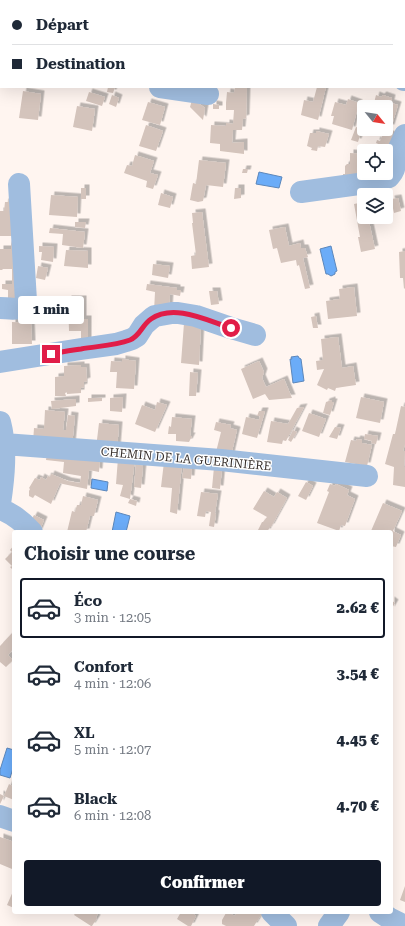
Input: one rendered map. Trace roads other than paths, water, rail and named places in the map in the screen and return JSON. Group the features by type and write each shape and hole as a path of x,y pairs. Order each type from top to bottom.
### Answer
{"street":[{"path":"167,88 208,94"},
{"path":"301,192 366,184 380,181 389,177 394,169 399,148 405,135"},
{"path":"0,308 20,308 25,305 26,301 19,184"},
{"path":"0,362 116,344 137,336 148,321 155,316 172,313 196,316 255,335"},
{"path":"0,422 4,478 0,504"},
{"name":"CHEMIN DE LA GUERINIÈRE","path":"3,453 221,460 367,476"},
{"path":"0,509 19,518 30,530"},
{"path":"0,816 12,820"},
{"path":"274,914 286,926"},
{"path":"329,926 338,914"},
{"path":"383,914 405,926"}],"water":[{"path":"259,172 282,177 279,188 256,184"},
{"path":"331,246 337,271 331,276 326,274 320,249"},
{"path":"298,356 301,359 304,381 293,383 290,359 292,359 291,357"},
{"path":"92,479 108,482 107,491 91,488"},
{"path":"116,512 130,516 126,530 112,530"},
{"path":"7,748 12,749 12,772 10,778 0,775 0,770"}]}
